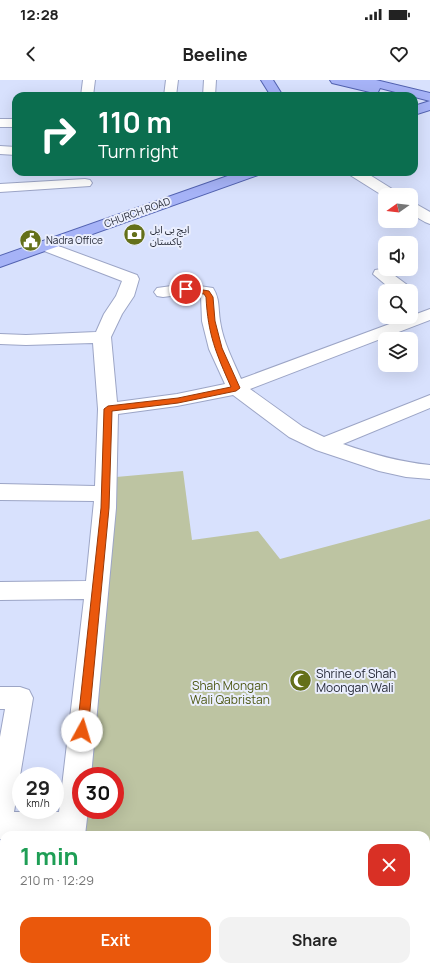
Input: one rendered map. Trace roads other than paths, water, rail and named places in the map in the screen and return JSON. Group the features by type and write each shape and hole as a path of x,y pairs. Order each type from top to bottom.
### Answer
{"main road":[{"path":"267,80 274,92"},
{"path":"336,80 386,92"},
{"path":"361,80 410,92"},
{"path":"418,94 430,97"},
{"path":"418,100 430,104"},
{"path":"418,109 430,104"},
{"name":"CHURCH ROAD","path":"0,249 206,176"},
{"name":"CHURCH ROAD","path":"0,262 241,176"}],"street":[{"path":"87,92 89,80"},
{"path":"170,92 172,80"},
{"path":"209,92 210,80"},
{"path":"0,122 12,123"},
{"path":"0,150 12,151"},
{"path":"361,176 381,188"},
{"path":"0,188 85,183"},
{"path":"418,211 430,219"},
{"path":"0,826 72,830 97,590 105,494 108,409 102,338 113,314 129,288 130,279 45,246"},
{"path":"384,276 395,284"},
{"path":"163,292 186,289 207,292 210,297 211,321 218,348 236,388 296,432 323,445 379,464 406,470 430,472"},
{"path":"108,409 178,400 236,388 430,313 418,303"},
{"path":"0,339 26,340 102,338"},
{"path":"323,445 430,401"},
{"path":"0,492 105,494"},
{"path":"0,591 97,590"},
{"path":"0,698 20,698 0,814"}],"place":[{"name":"ایچ بی ایل پاکستان","path":"135,235"},
{"name":"Nadra Office","path":"30,240"},
{"name":"Shrine of Shah Moongan Wali","path":"301,681"}],"park label":[{"name":"Shah Mongan Wali Qabristan","path":"230,693"}]}
